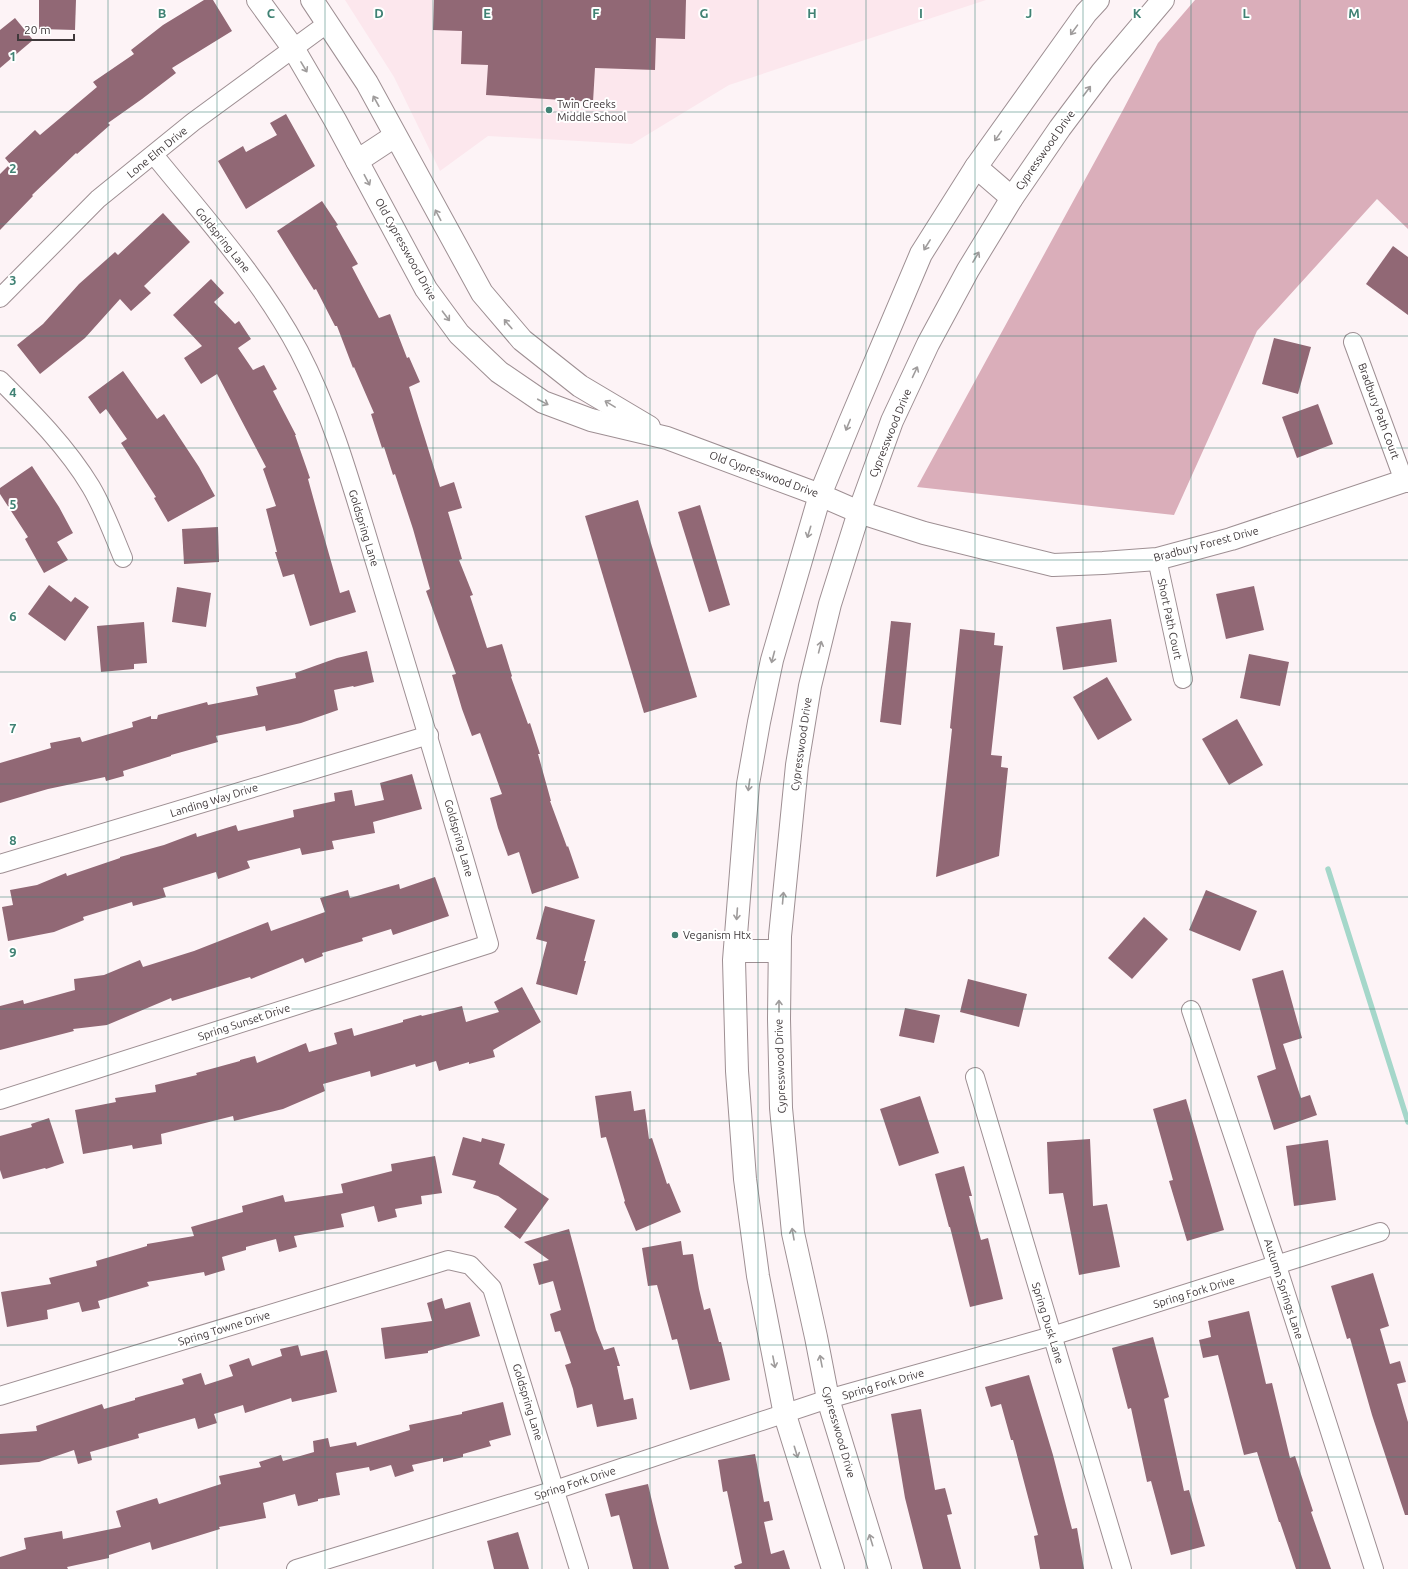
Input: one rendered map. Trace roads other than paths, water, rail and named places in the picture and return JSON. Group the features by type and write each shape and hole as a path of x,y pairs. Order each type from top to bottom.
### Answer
{"main road":[{"name":"Old Cypresswood Drive","path":"258,0 293,48 335,120 426,289 459,334 499,372 543,402 591,420 667,438 820,495 859,512"},
{"name":"Old Cypresswood Drive","path":"312,0 367,83 482,293 522,340 580,386 667,438"},
{"path":"833,1569 785,1415 758,1276 745,1179 737,1071 735,951 748,784 759,722 774,653 820,495 921,254 976,168 1082,19 1098,0"},
{"name":"Cypresswood Drive","path":"880,1569 828,1399 793,1233 781,1108 779,951 787,854 797,765 810,686 830,604 859,512 892,421 928,344 968,270 1012,198 1060,128 1102,72 1163,0"},
{"path":"357,161 396,136"},
{"path":"976,168 1012,198"},
{"name":"Bradbury Forest Drive","path":"859,512 924,533 1053,565 1103,563 1157,559 1231,539 1406,481"},
{"path":"735,951 779,951"}],"street":[{"name":"Lone Elm Drive","path":"0,298 98,199 193,122 328,23"},
{"name":"Goldspring Lane","path":"154,155 260,286 299,351 321,400 340,450 429,735 489,944"},
{"name":"Bradbury Path Court","path":"1353,342 1406,481"},
{"path":"0,380 39,419 68,452 92,488 123,558"},
{"name":"Short Path Court","path":"1157,559 1183,679"},
{"name":"Landing Way Drive","path":"0,864 429,735"},
{"name":"Spring Sunset Drive","path":"0,1100 489,944"},
{"name":"Autumn Springs Lane","path":"1191,1010 1277,1266 1374,1569"},
{"name":"Spring Dusk Lane","path":"975,1077 1122,1569"},
{"name":"Spring Fork Drive","path":"296,1569 333,1564 785,1415 828,1399 1052,1336 1277,1266 1380,1232"},
{"name":"Goldspring Lane","path":"448,1260 470,1265 492,1288 580,1569"},
{"name":"Spring Towne Drive","path":"0,1396 448,1260"}],"waterway":[{"path":"1328,869 1408,1122"}],"place":[{"name":"Twin Creeks Middle School","path":"549,110"},
{"name":"Veganism Htx","path":"675,935"}]}
